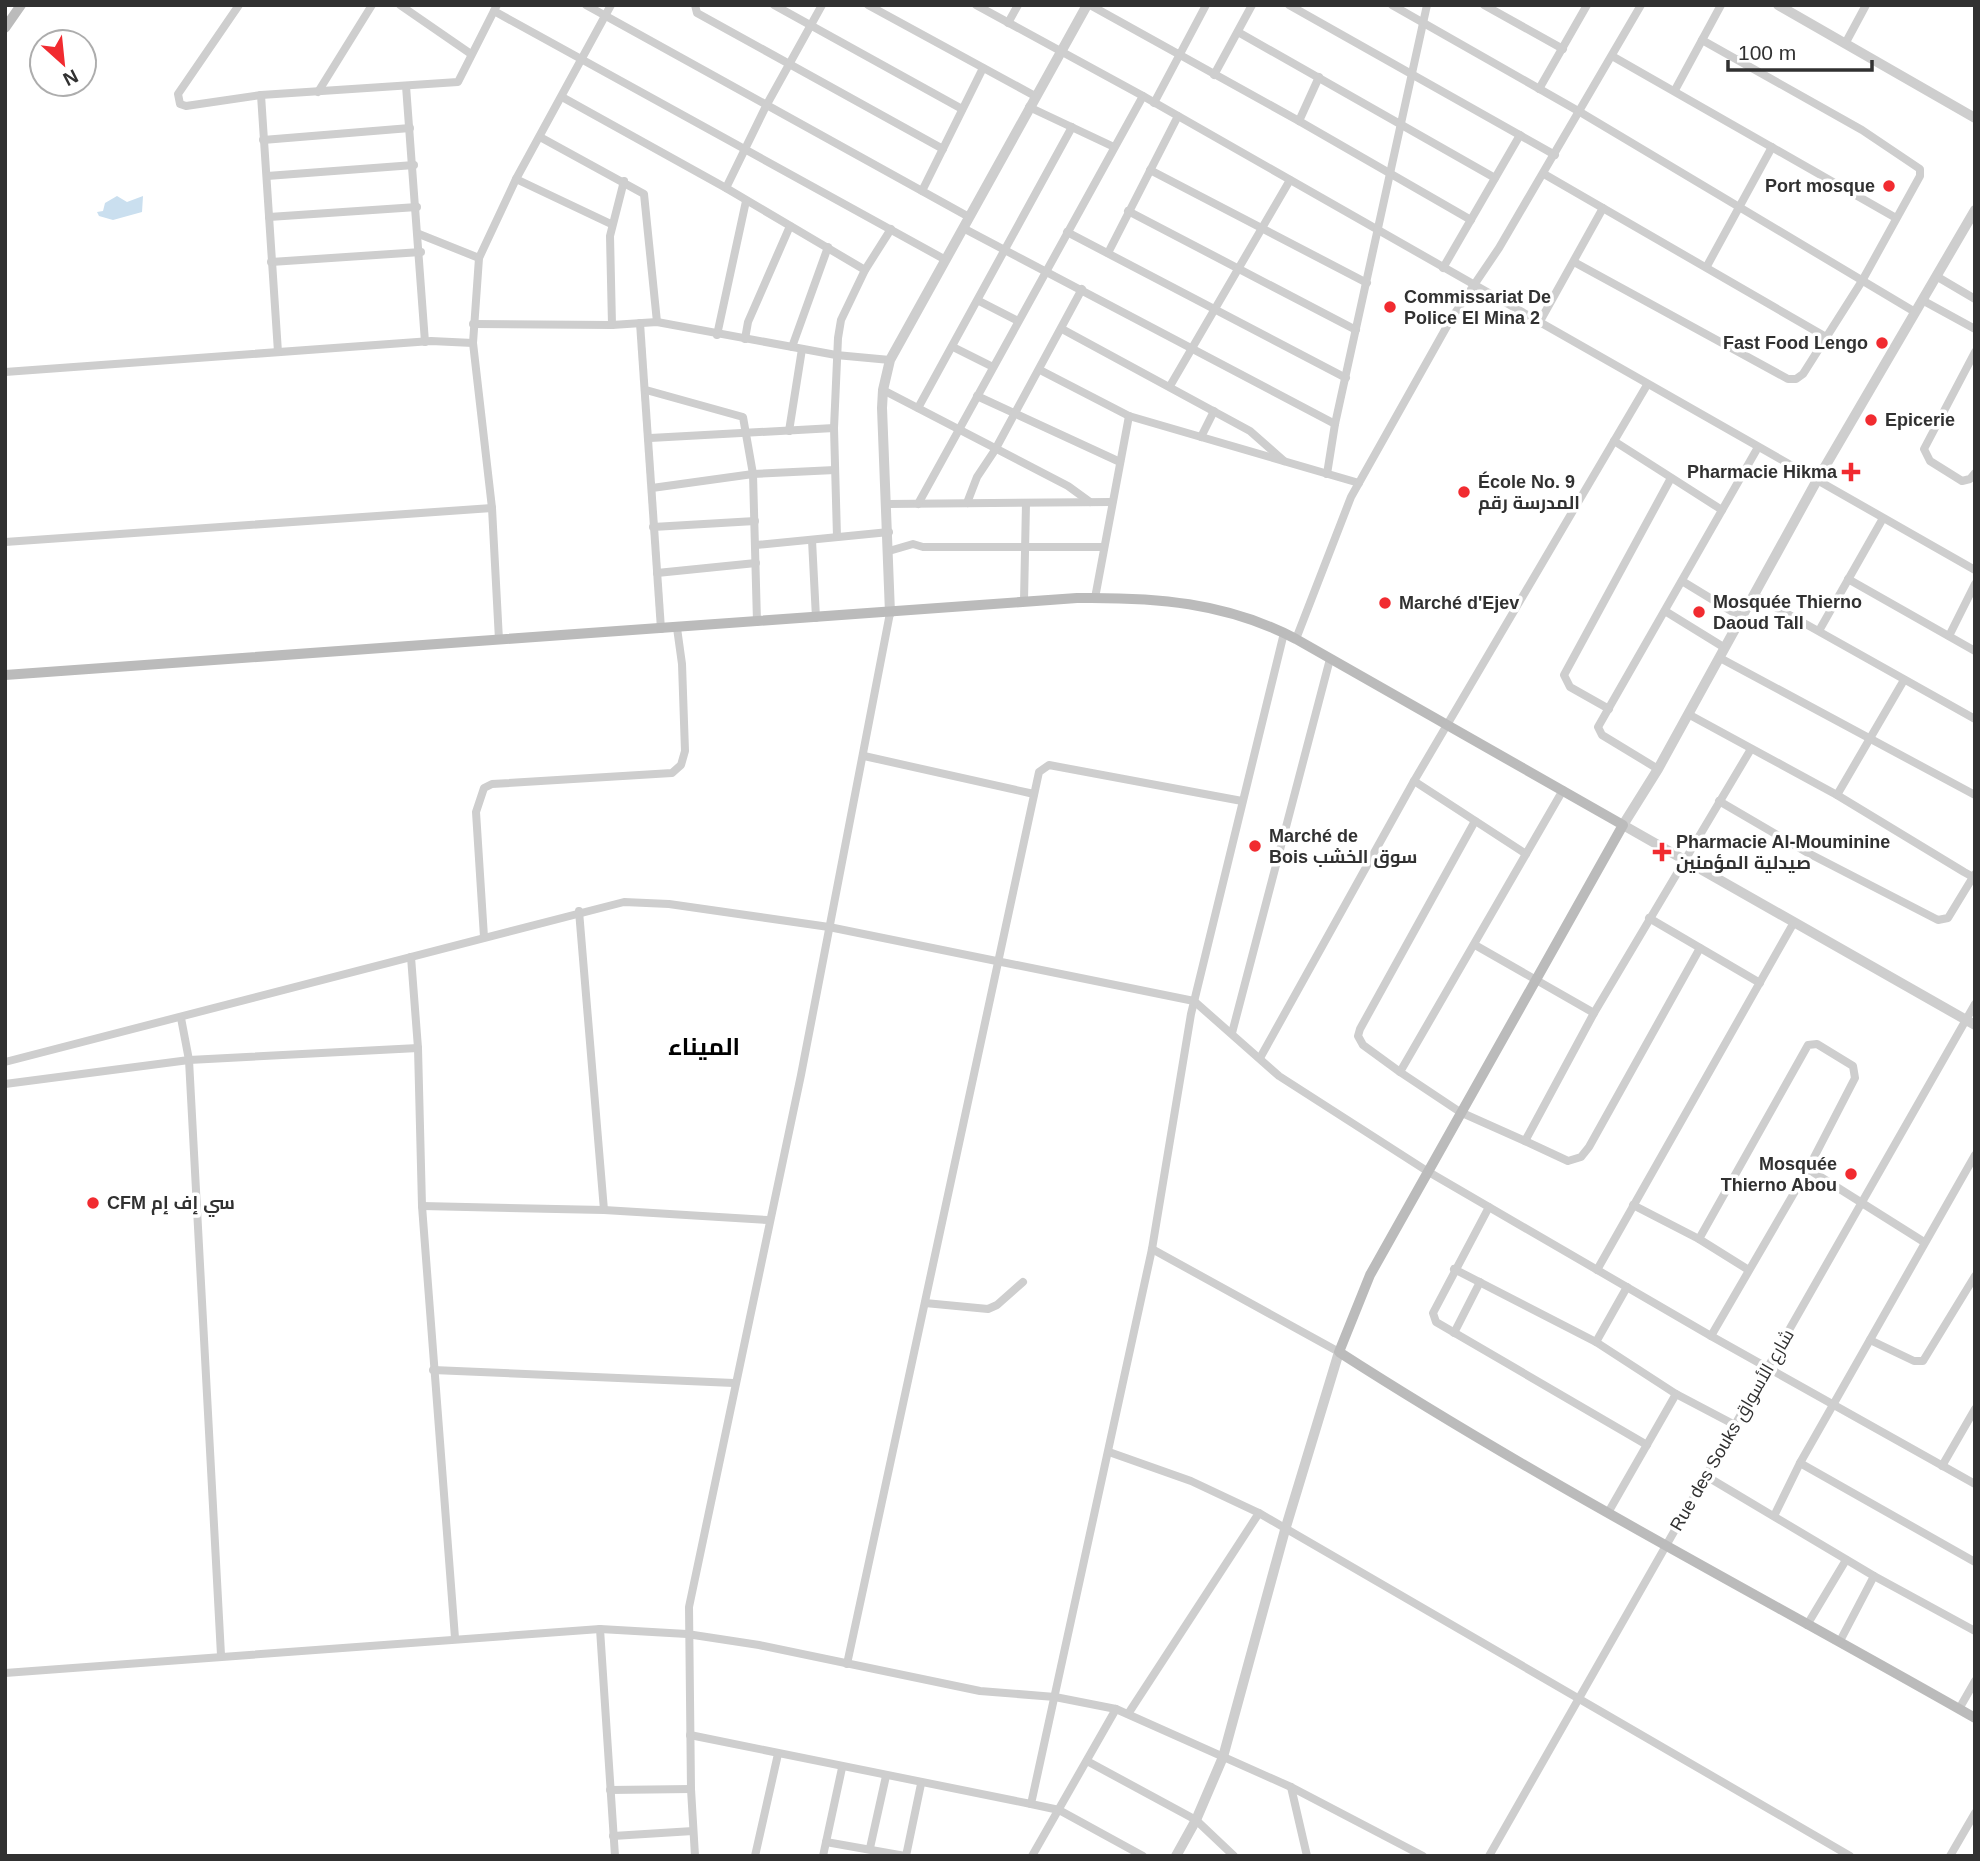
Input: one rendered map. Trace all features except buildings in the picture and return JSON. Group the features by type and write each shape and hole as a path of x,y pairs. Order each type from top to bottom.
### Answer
{"main road":[{"path":"5,29 21,5"},
{"path":"5,675 1095,598 1158,598 1198,604 1224,610 1296,639 1623,825 1370,1275 1339,1352 1393,1387 1667,1545 1975,1718"}],"street":[{"path":"239,5 178,94 177,100 186,106 261,95 458,82 496,8 944,258"},
{"path":"318,92 372,5"},
{"path":"400,5 471,54"},
{"path":"586,5 969,217"},
{"path":"499,640 492,508 473,343 480,258 516,179 611,5"},
{"path":"695,5 697,13 943,149"},
{"path":"774,5 962,110"},
{"path":"726,188 766,106 822,5"},
{"path":"868,5 1035,96"},
{"path":"976,5 1143,96 1757,449 1975,570"},
{"path":"1008,23 1018,5"},
{"path":"695,1856 687,1634 695,1573 864,756 890,613 883,390 890,360 944,258 1088,5 1299,121 1471,220"},
{"path":"1154,103 1204,8 1193,5"},
{"path":"1214,75 1252,5"},
{"path":"1289,5 1555,155"},
{"path":"1392,5 1580,112 1915,312"},
{"path":"1327,474 1335,424 1427,5"},
{"path":"1484,5 1563,49"},
{"path":"1539,89 1587,5"},
{"path":"1296,639 1359,483 1472,286 1544,174 1641,5"},
{"path":"1675,90 1721,5"},
{"path":"1845,44 1866,5"},
{"path":"1782,6 1975,118"},
{"path":"1238,32 1496,178"},
{"path":"1574,262 1788,379 1796,379 1802,374 1862,281 1920,176 1920,169 1861,130 1702,40"},
{"path":"1612,56 1896,218"},
{"path":"922,191 983,68"},
{"path":"1299,121 1319,77"},
{"path":"406,86 421,251 425,342"},
{"path":"261,95 278,352"},
{"path":"918,504 1143,96"},
{"path":"562,97 726,188 864,270"},
{"path":"1029,107 1114,147"},
{"path":"1108,253 1178,116"},
{"path":"918,408 1008,250 1072,127"},
{"path":"263,141 410,128"},
{"path":"1443,268 1520,135"},
{"path":"540,137 640,190 647,200 657,322"},
{"path":"1707,265 1772,146"},
{"path":"267,176 414,165"},
{"path":"1150,170 1367,283"},
{"path":"1544,174 1707,265 1826,337"},
{"path":"516,179 611,224"},
{"path":"1170,386 1290,180"},
{"path":"612,325 611,224 624,181"},
{"path":"716,335 746,201"},
{"path":"269,217 417,207"},
{"path":"1539,323 1603,208"},
{"path":"1970,1023 1623,825 1658,769 1816,482 1975,210"},
{"path":"1128,211 1356,330"},
{"path":"744,339 756,303 790,226"},
{"path":"963,228 1335,424"},
{"path":"837,537 834,428 836,355 841,320 864,270 891,229"},
{"path":"1067,232 1346,378"},
{"path":"419,234 480,258"},
{"path":"792,347 828,247"},
{"path":"271,262 421,251"},
{"path":"1936,276 1975,299"},
{"path":"967,503 977,477 1040,370 1082,289"},
{"path":"1922,300 1975,329"},
{"path":"979,301 1018,321"},
{"path":"473,324 612,325 657,322 836,355 890,360"},
{"path":"640,323 662,629"},
{"path":"1062,329 1214,411 1266,442 1284,461"},
{"path":"5,372 425,342 473,343"},
{"path":"953,347 993,367"},
{"path":"789,430 802,349"},
{"path":"1975,352 1924,449 1930,461 1962,481 1970,480 1975,473"},
{"path":"1040,370 1129,416 1359,483"},
{"path":"1260,1058 1414,781 1647,385"},
{"path":"646,390 741,414 747,432 753,474 757,622"},
{"path":"883,390 1068,486 1090,502"},
{"path":"977,396 1120,462"},
{"path":"1201,437 1214,411"},
{"path":"1095,598 1129,416"},
{"path":"650,438 834,428"},
{"path":"1614,441 1722,510"},
{"path":"1658,769 1601,735 1598,727 1757,449"},
{"path":"653,488 753,474 835,470"},
{"path":"1609,709 1570,687 1563,676 1671,478"},
{"path":"888,505 1112,502"},
{"path":"1024,601 1026,503"},
{"path":"5,542 492,508"},
{"path":"1820,629 1882,520"},
{"path":"653,527 755,521"},
{"path":"756,545 889,532"},
{"path":"812,540 816,618"},
{"path":"889,551 913,544 923,547 1103,547"},
{"path":"657,573 756,564"},
{"path":"1848,579 1975,650"},
{"path":"1682,582 1741,617"},
{"path":"1949,636 1975,584"},
{"path":"1754,595 1820,629 1975,719"},
{"path":"1665,611 1725,648"},
{"path":"484,937 476,812 484,788 492,784 672,773 681,765 685,751 682,664 677,628"},
{"path":"1031,1804 1152,1249 1194,1001 1284,633"},
{"path":"1720,658 1975,795"},
{"path":"1232,1033 1330,659"},
{"path":"1837,795 1904,680"},
{"path":"1688,714 1837,795 1974,875 1948,918 1938,920 1808,853 1719,800"},
{"path":"1525,1142 1594,1013 1751,749"},
{"path":"864,756 1034,794"},
{"path":"847,1664 1039,772 1049,765 1242,801"},
{"path":"1414,781 1526,854"},
{"path":"1400,1072 1563,790"},
{"path":"1475,821 1358,1036 1363,1045 1460,1112 1568,1161 1581,1157 1700,948"},
{"path":"5,1062 181,1018 579,911 624,902 669,904 829,927 1194,1001 1279,1076 1427,1171 1767,1369 1975,1484"},
{"path":"579,911 604,1210"},
{"path":"1649,918 1760,983"},
{"path":"1597,1270 1793,924"},
{"path":"1475,945 1594,1013"},
{"path":"411,957 418,1048 422,1206 455,1638"},
{"name":"Rue des Souks شارع الأسواق","path":"1489,1856 1735,1424 1970,1023 1975,1004"},
{"path":"181,1018 189,1060 221,1656"},
{"path":"1699,1239 1812,1043 1853,1066 1856,1074 1808,1169 1710,1336"},
{"path":"5,1084 189,1060 418,1048"},
{"path":"1774,1516 1800,1463 1975,1155"},
{"path":"1808,1169 1924,1242"},
{"path":"1633,1205 1699,1239 1747,1269"},
{"path":"422,1206 604,1210 768,1220"},
{"path":"1489,1207 1433,1313 1436,1322 1647,1446"},
{"path":"1152,1249 1339,1352 1285,1530 1223,1757 1196,1820 1176,1856"},
{"path":"1454,1269 1596,1342 1676,1394 1735,1424"},
{"path":"1870,1340 1914,1362 1923,1361 1975,1276"},
{"path":"925,1303 988,1309 997,1305 1023,1282"},
{"path":"1454,1333 1480,1282"},
{"path":"1596,1342 1627,1287"},
{"path":"433,1370 734,1383"},
{"path":"1609,1511 1676,1394"},
{"path":"1942,1466 1975,1409"},
{"path":"1109,1452 1191,1481 1259,1513 1577,1700 1850,1856"},
{"path":"1800,1463 1975,1562"},
{"path":"1706,1476 1846,1560 1975,1631"},
{"path":"1128,1714 1259,1513"},
{"path":"1807,1625 1846,1560"},
{"path":"1840,1641 1874,1576"},
{"path":"5,1673 600,1629 687,1634 980,1691 1055,1698 1116,1709 1291,1787 1420,1855"},
{"path":"600,1629 615,1856"},
{"path":"1959,1709 1975,1681"},
{"path":"1032,1856 1116,1709"},
{"path":"690,1735 1059,1810 1143,1856"},
{"path":"755,1856 778,1754"},
{"path":"1087,1761 1196,1820 1234,1856"},
{"path":"823,1856 842,1768"},
{"path":"870,1848 886,1776"},
{"path":"826,1842 905,1856 921,1784"},
{"path":"1291,1787 1307,1856"},
{"path":"610,1790 691,1789"},
{"path":"1950,1856 1975,1812"},
{"path":"613,1836 693,1831"}],"water":[{"path":"117,196 127,202 143,196 142,212 113,220 99,216 97,212 103,211 105,203"}],"place":[{"name":"Port mosque","path":"1889,186"},
{"name":"Commissariat De Police El Mina 2","path":"1390,307"},
{"name":"Fast Food Lengo","path":"1882,343"},
{"name":"Epicerie","path":"1871,420"},
{"name":"Pharmacie Hikma","path":"1851,472"},
{"name":"École No. 9 المدرسة رقم","path":"1464,492"},
{"name":"Marché d'Ejev","path":"1385,603"},
{"name":"Mosquée Thierno Daoud Tall","path":"1699,612"},
{"name":"Marché de Bois سوق الخشب","path":"1255,846"},
{"name":"Pharmacie Al-Mouminine صيدلية المؤمنين","path":"1662,852"},
{"name":"Mosquée Thierno Abou","path":"1851,1174"},
{"name":"CFM سي إف إم","path":"93,1203"}],"district":[{"name":"الميناء","path":"704,1047"}]}
